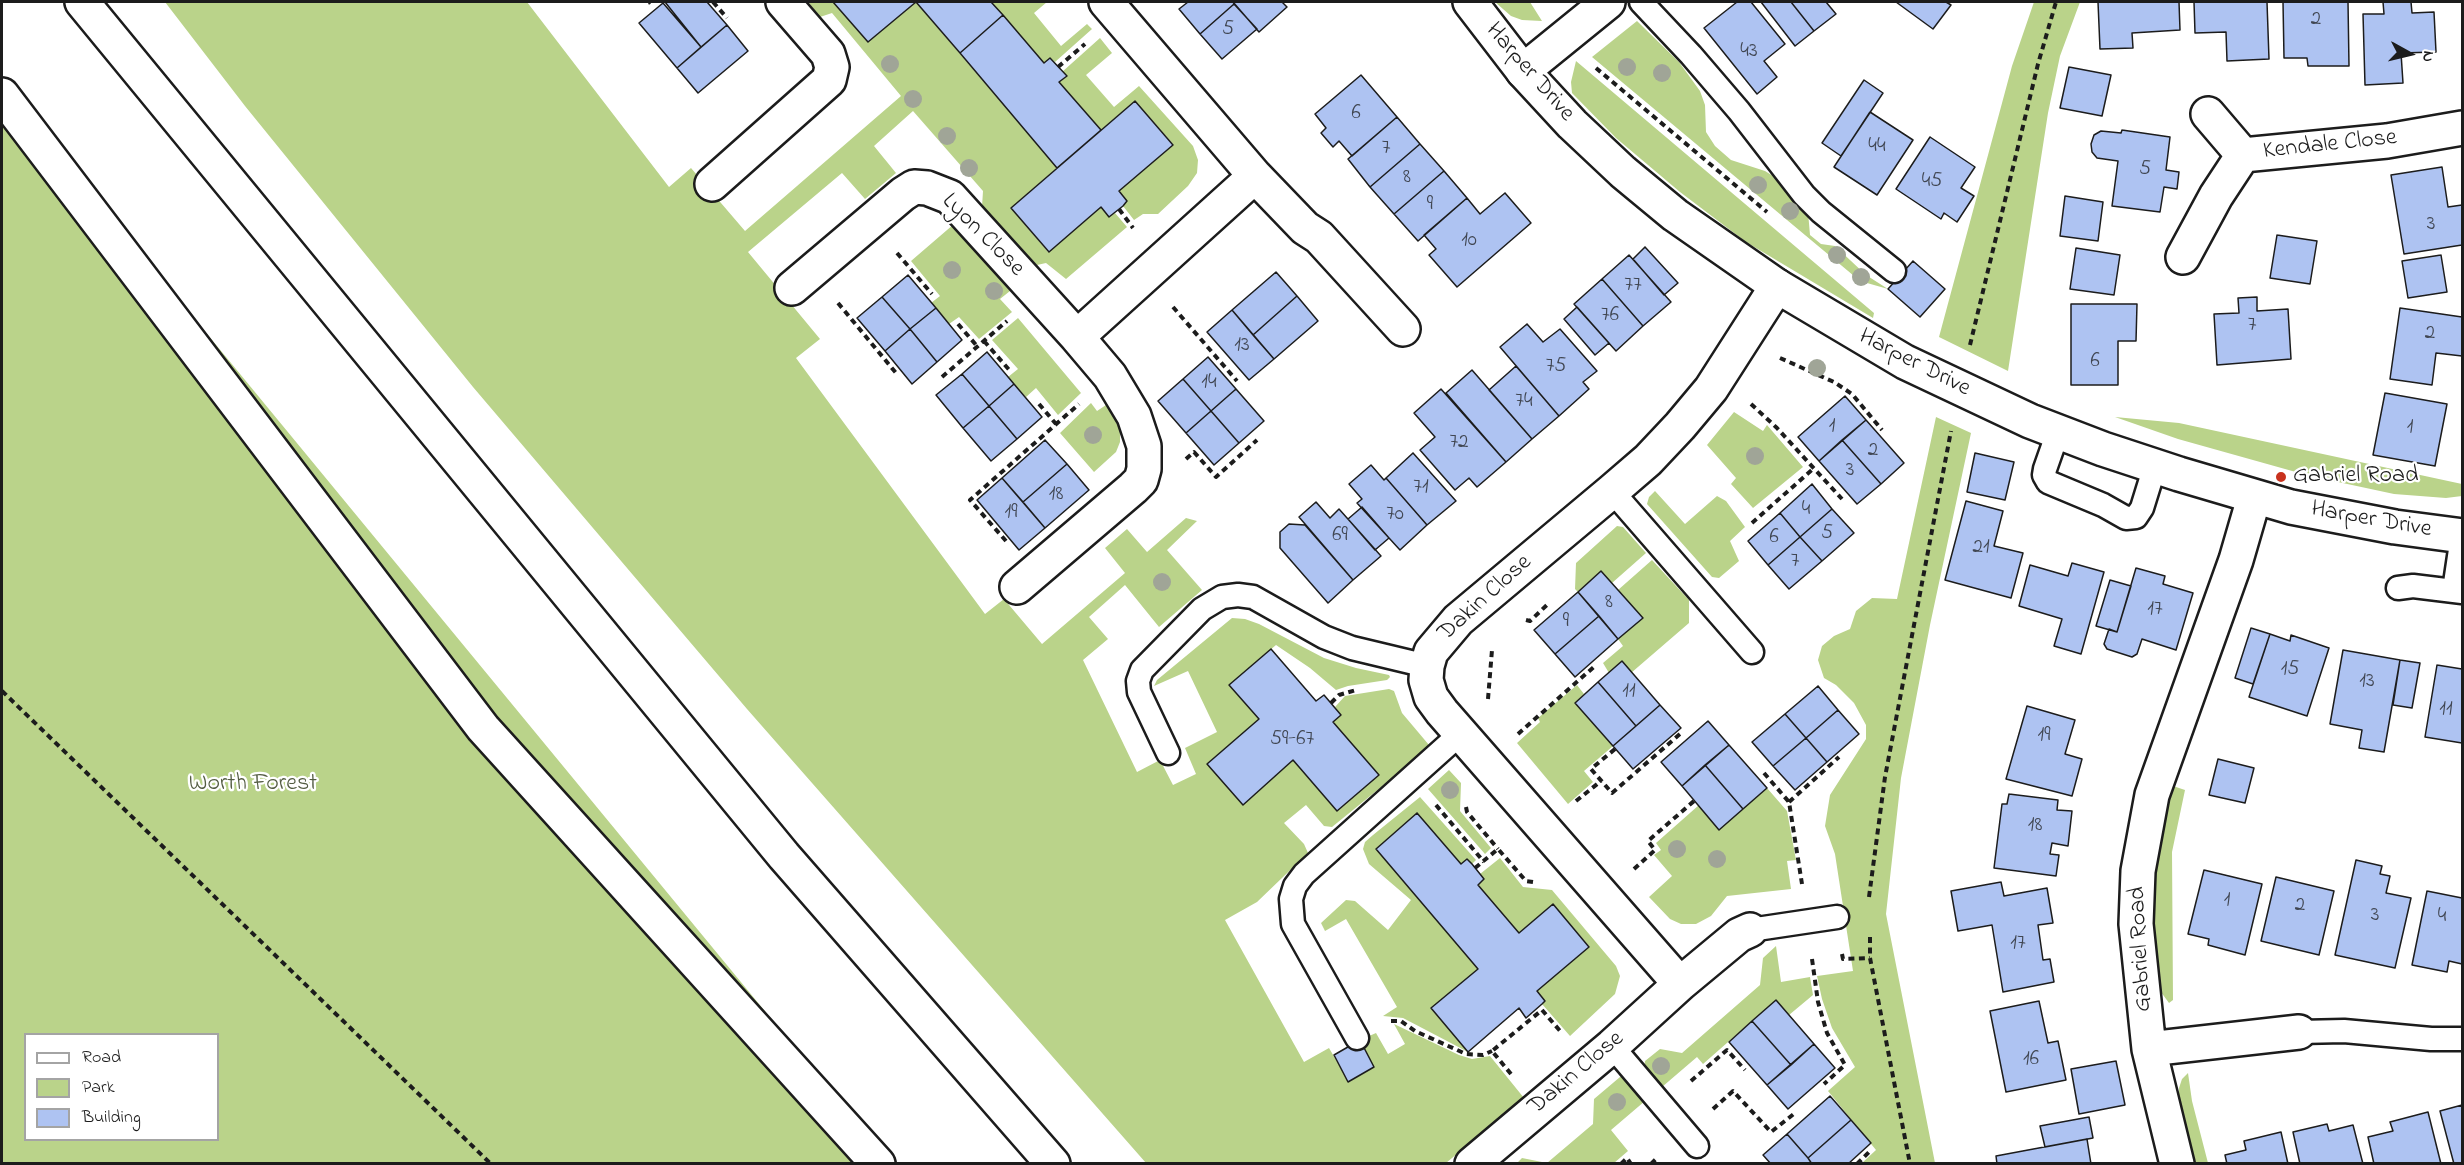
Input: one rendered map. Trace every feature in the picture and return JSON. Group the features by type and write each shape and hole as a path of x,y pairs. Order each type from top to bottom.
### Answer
{"main road":[{"path":"82,2 776,847 1053,1164"},
{"path":"712,184 829,80 832,68 828,54 783,2"},
{"path":"1106,2 1255,176 1305,228 1319,237 1403,329"},
{"name":"Harper Drive","path":"1470,2 1523,71 1572,124 1623,172 1675,215 1777,286 1895,357 1959,389 2058,432 2253,498 2373,523 2462,536"},
{"path":"1523,71 1608,2"},
{"path":"2,95 483,728 878,1164"},
{"path":"2208,114 2243,155"},
{"name":"Kendale Close","path":"2183,257 2216,196 2243,155 2387,141 2463,128"},
{"path":"1077,337 1255,176"},
{"name":"Lyon Close","path":"803,280 914,187 939,191 950,197 1110,376 1141,432 1146,458 1144,470"},
{"name":"Dakin Close","path":"1680,984 1460,734 1431,697 1426,680 1426,666 1440,638 1458,620 1648,460 1680,426 1711,389 1777,286"},
{"path":"1026,580 1133,488 1141,480 1144,470"},
{"name":"Gabriel Road","path":"2176,1164 2149,1049 2136,924 2138,871 2152,795 2226,592 2253,498"},
{"name":"Dakin Close","path":"1472,1164 1612,1046 1738,935 1750,930"},
{"path":"2149,1049 2300,1032"}],"lane":[{"path":"1641,2 1739,111 1804,195 1821,212 1894,271"},
{"path":"2058,432 2045,469 2044,475 2048,482 2103,505 2126,518 2136,517 2142,508 2155,466"},
{"path":"1612,491 1752,652"},
{"path":"2398,588 2414,586 2458,591 2462,536"},
{"path":"1168,753 1139,692 1138,681 1142,670 1202,609 1222,597 1238,595 1253,597 1324,637 1352,648 1426,666"},
{"path":"1357,1038 1293,924 1291,899 1295,886 1304,874 1460,734"},
{"path":"1750,930 1836,916"},
{"path":"2300,1032 2344,1031 2421,1039 2463,1039"},
{"path":"1612,1046 1697,1146"}],"path":[{"path":"713,2 728,18"},
{"path":"1869,906 1885,777 1959,389 2038,64 2056,2"},
{"path":"1563,40 1774,218"},
{"path":"1119,209 1134,227 1126,234"},
{"path":"871,222 932,294"},
{"path":"1146,274 1237,381"},
{"path":"803,280 896,373"},
{"path":"942,377 1039,294"},
{"path":"958,324 977,346"},
{"path":"984,341 1011,372"},
{"path":"1740,344 1789,361 1834,382 1852,394 1882,430"},
{"path":"1719,375 1778,428 1842,499"},
{"path":"1026,580 970,500 1110,376"},
{"path":"1039,404 1056,424"},
{"path":"1144,470 1158,468 1166,478 1194,452 1216,477 1257,440"},
{"path":"1752,523 1814,468"},
{"path":"1521,620 1530,621 1553,600"},
{"path":"1487,705 1492,639"},
{"path":"1498,849 1467,812 1465,778 1504,739 1508,742 1596,664"},
{"path":"2,691 490,1164"},
{"path":"1615,749 1591,769 1612,793 1680,734"},
{"path":"1789,802 1839,757"},
{"path":"1764,773 1789,802 1818,1002 1827,1033 1845,1065 1824,1084"},
{"path":"1413,777 1484,862"},
{"path":"1604,896 1655,850 1648,842 1694,801"},
{"path":"1869,926 1870,958 1910,1164"},
{"path":"1357,1038 1388,1021 1401,1021 1415,1031 1466,1054 1483,1055 1492,1051 1536,1012 1542,1010 1568,1041"},
{"path":"1663,1106 1726,1050 1744,1070"},
{"path":"1492,1051 1518,1082"},
{"path":"1857,1164 1869,1152"},
{"path":"1621,1164 1627,1158 1631,1164"}],"green space":[{"path":"165,2 527,2 669,187 691,168 745,231 901,96 832,13 820,17 808,2 833,2 868,42 916,2 1057,168 1011,208 1048,252 1101,207 1109,217 1115,213 1127,227 1066,279 1046,263 1037,265 982,207 983,191 913,111 874,146 896,173 865,199 842,173 748,252 820,339 796,358 985,614 1004,599 1042,644 1125,573 1105,548 1127,529 1147,552 1186,518 1197,521 1167,550 1202,590 1159,627 1125,585 1089,617 1108,639 1083,660 1137,772 1160,760 1173,785 1196,774 1185,748 1217,732 1188,671 1154,686 1157,680 1232,618 1245,619 1259,624 1324,658 1389,675 1387,680 1336,690 1310,668 1276,645 1229,685 1259,719 1207,764 1243,805 1293,760 1337,811 1379,775 1333,722 1341,715 1335,707 1345,696 1389,689 1394,691 1402,713 1429,745 1428,749 1332,827 1324,826 1306,805 1284,823 1304,844 1308,853 1257,902 1225,920 1304,1062 1329,1048 1349,1082 1374,1067 1360,1040 1376,1033 1388,1054 1405,1044 1394,1024 1459,1055 1472,1059 1490,1056 1524,1098 1446,1163 1146,1163 747,709 473,387 245,106"},
{"path":"991,2 1047,2 1034,13 1061,46 1087,24 1092,29 1055,62 1050,58 1044,63"},
{"path":"1495,2 1530,2 1542,21 1522,20 1511,16"},
{"path":"2034,2 2080,2 2060,56 2048,113 2008,371 1939,337 2012,66"},
{"path":"1637,21 1679,62 1700,91 1705,105 1706,132 1715,146 1731,160 1765,171 1778,179 1808,212 1810,235 1821,244 1835,246 1866,275 1888,289 1860,281 1592,57"},
{"path":"1100,38 1112,53 1086,75 1114,107 1139,86 1193,146 1198,160 1197,173 1188,186 1158,214 1143,214 1134,220 1123,206 1127,201 1119,191 1173,144 1135,101 1101,130 1059,82 1066,77 1062,72"},
{"path":"1576,61 1874,313 1873,318 1746,242 1680,192 1616,138 1572,93 1571,82"},
{"name":"Worth Forest","path":"2,85 890,1163 2,1163"},
{"path":"954,224 1010,291 1000,299 1012,312 979,339 959,317 949,324 931,303 940,296 911,261"},
{"path":"1018,318 1081,393 1058,415 1036,388 1026,397 1008,377 1018,369 992,340"},
{"path":"1091,403 1097,411 1106,405 1117,421 1120,432 1120,442 1116,452 1094,472 1060,433"},
{"path":"1734,412 1763,431 1767,425 1803,467 1753,508 1731,484 1736,478 1707,445"},
{"path":"1936,417 1971,433 1930,625 1901,778 1886,914 1935,1163 1862,1163 1876,1150 1828,1091 1855,1067 1832,1028 1817,976 1853,971 1835,854 1825,826 1830,795 1866,739 1866,725 1854,703 1836,685 1824,678 1818,660 1822,646 1834,636 1850,629 1856,611 1872,598 1897,599"},
{"path":"2115,417 2179,423 2462,484 2462,496 2446,498 2394,494 2310,476 2178,439"},
{"path":"1655,491 1685,524 1717,496 1726,501 1745,527 1730,541 1739,561 1719,578 1712,577 1647,504 1649,497"},
{"path":"1617,526 1623,527 1646,553 1612,583 1601,572 1578,592 1575,589 1576,563"},
{"path":"1652,560 1689,600 1689,623 1631,673 1609,673 1603,663 1623,646 1618,639 1643,618 1618,590"},
{"path":"1577,685 1584,694 1575,703 1613,746 1584,771 1593,782 1568,804 1517,743 1540,722 1538,718"},
{"path":"1449,770 1461,783 1460,811 1491,848 1485,854 1428,789"},
{"path":"2173,786 2185,790 2172,852 2173,1000 2169,1003 2158,988 2153,913 2154,873 2161,828"},
{"path":"1767,788 1787,811 1796,860 1787,861 1791,889 1727,896 1711,916 1696,924 1681,924 1670,919 1649,897 1672,876 1654,855 1661,850 1656,843 1699,805"},
{"path":"1420,797 1476,860 1472,864 1467,859 1461,864 1417,813 1376,849 1478,969 1431,1008 1468,1052 1403,1018 1383,1016 1397,1007 1346,919 1325,931 1321,923 1346,900 1355,901 1388,930 1411,900 1369,864 1363,849 1365,842"},
{"path":"1500,858 1523,887 1552,890 1616,966 1620,976 1615,994 1570,1036 1542,1004 1545,1001 1537,991 1589,946 1553,904 1519,933 1478,885 1484,879 1480,874"},
{"path":"1776,946 1781,982 1810,977 1813,995 1789,1015 1752,1021 1703,1064 1697,1057 1662,1087 1644,1069 1645,1061 1660,1049 1682,1053 1760,985 1763,958"},
{"path":"2188,1073 2192,1101 2208,1163 2194,1163 2179,1107 2179,1088 2182,1079"},
{"path":"1620,1077 1625,1077 1645,1101 1611,1130 1628,1151 1614,1163 1516,1164 1522,1158 1547,1163 1593,1124 1594,1099"}],"building":[{"path":"665,2 707,2 727,25 701,47"},
{"path":"833,2 916,2 868,42"},
{"path":"916,2 991,2 1003,15 960,53"},
{"path":"1188,2 1233,2 1234,4 1200,34 1179,9"},
{"path":"1233,2 1282,2 1287,7 1259,32"},
{"path":"1737,2 1751,2 1785,44 1764,61 1777,77 1757,94 1704,28"},
{"path":"1761,2 1791,2 1814,31 1795,46"},
{"path":"1791,2 1826,2 1836,14 1814,31"},
{"path":"1896,2 1946,2 1951,5 1933,29"},
{"path":"2098,2 2179,2 2180,30 2132,33 2133,48 2100,49"},
{"path":"2194,2 2267,2 2269,59 2227,61 2226,32 2195,33"},
{"path":"2283,2 2348,2 2349,66 2308,66 2307,58 2284,58"},
{"path":"2383,2 2411,2 2412,13 2434,12 2436,52 2401,53 2403,83 2365,85 2363,14 2384,14"},
{"path":"663,3 701,47 677,68 639,23"},
{"path":"1234,4 1257,29 1222,59 1200,34"},
{"path":"1003,15 1044,63 1050,58 1067,76 1059,82 1101,130 1057,168 960,53"},
{"path":"727,25 748,51 698,93 677,68"},
{"path":"2069,67 2111,75 2102,116 2060,108"},
{"path":"1361,75 1397,117 1352,156 1339,141 1333,147 1321,133 1326,128 1315,114"},
{"path":"1864,80 1883,93 1841,156 1822,143"},
{"path":"1135,101 1173,145 1119,191 1127,201 1123,206 1109,217 1101,207 1049,252 1011,208"},
{"path":"1870,112 1913,140 1877,195 1834,167"},
{"path":"1397,117 1420,144 1370,187 1348,159"},
{"path":"2122,130 2170,137 2166,170 2179,172 2177,189 2164,187 2160,212 2112,206 2118,161 2097,158 2092,152 2091,144 2094,135 2101,131 2121,133"},
{"path":"1930,137 1975,167 1961,188 1974,196 1957,222 1944,213 1941,219 1896,189"},
{"path":"1420,144 1444,171 1394,214 1370,187"},
{"path":"2442,167 2448,207 2462,205 2462,245 2404,254 2391,175"},
{"path":"1444,171 1467,198 1418,241 1394,214"},
{"path":"1505,193 1531,223 1457,287 1429,255 1436,249 1424,235 1467,198 1480,214"},
{"path":"2065,196 2103,202 2098,241 2060,236"},
{"path":"2277,235 2317,241 2310,284 2270,278"},
{"path":"1645,247 1678,283 1664,295 1633,259"},
{"path":"2076,248 2120,255 2114,295 2070,289"},
{"path":"1629,255 1671,302 1643,326 1602,279"},
{"path":"2441,255 2447,292 2408,298 2402,261"},
{"path":"1913,261 1945,289 1920,317 1888,289"},
{"path":"1276,272 1297,296 1253,335 1232,310"},
{"path":"908,275 936,308 910,329 882,297"},
{"path":"1602,279 1643,326 1616,351 1574,304"},
{"path":"1297,296 1318,321 1274,359 1253,335"},
{"path":"882,297 910,329 885,351 857,318"},
{"path":"2257,297 2257,311 2288,309 2291,359 2217,365 2214,314 2239,313 2238,298"},
{"path":"2071,304 2137,304 2136,341 2118,341 2118,385 2071,385"},
{"path":"1577,307 1609,343 1595,355 1564,319"},
{"path":"936,308 962,340 937,362 910,329"},
{"path":"2400,308 2462,317 2462,356 2436,353 2432,385 2390,379"},
{"path":"1232,310 1274,359 1249,380 1207,332"},
{"path":"1527,324 1543,342 1560,329 1597,371 1583,382 1589,389 1559,416 1500,347"},
{"path":"910,329 937,362 912,384 885,351"},
{"path":"987,352 1014,384 989,406 962,374"},
{"path":"1208,357 1236,389 1211,411 1183,379"},
{"path":"1516,366 1559,416 1532,439 1489,390"},
{"path":"1472,370 1532,439 1506,462 1446,393"},
{"path":"962,374 989,406 963,428 936,395"},
{"path":"1183,379 1211,411 1186,433 1158,401"},
{"path":"1014,384 1042,417 1017,439 989,406"},
{"path":"1236,389 1264,421 1239,443 1211,411"},
{"path":"1441,389 1506,462 1477,487 1469,478 1455,490 1420,450 1435,437 1414,413"},
{"path":"2385,393 2447,404 2435,466 2373,455"},
{"path":"1845,396 1866,420 1819,461 1798,437"},
{"path":"989,406 1017,439 991,461 963,428"},
{"path":"1211,411 1239,443 1214,465 1186,433"},
{"path":"1866,420 1904,463 1881,484 1842,440"},
{"path":"1045,440 1067,464 1023,502 1002,478"},
{"path":"1842,440 1881,484 1857,504 1819,461"},
{"path":"1413,453 1456,501 1427,525 1386,478"},
{"path":"1975,453 2014,462 2005,500 1967,492"},
{"path":"1067,464 1089,490 1045,528 1023,502"},
{"path":"1371,465 1384,480 1386,478 1427,525 1400,550 1357,503 1362,499 1349,484"},
{"path":"1002,478 1045,528 1019,550 977,500"},
{"path":"1812,484 1832,509 1800,537 1780,513"},
{"path":"1966,501 2003,511 1994,546 2023,553 2011,598 1945,580"},
{"path":"1316,502 1330,518 1339,509 1381,556 1353,580 1299,517"},
{"path":"1362,507 1389,538 1375,550 1348,519"},
{"path":"1832,509 1854,533 1822,561 1800,537"},
{"path":"1780,513 1800,537 1768,565 1748,541"},
{"path":"1289,524 1305,525 1353,580 1328,603 1280,548 1280,532"},
{"path":"1800,537 1822,561 1789,589 1768,565"},
{"path":"2072,563 2104,572 2081,654 2054,646 2062,619 2019,606 2030,565 2068,576"},
{"path":"2136,568 2165,576 2163,584 2193,593 2176,650 2142,639 2137,654 2132,657 2107,649 2104,644 2109,629 2117,632"},
{"path":"1601,571 1643,618 1618,639 1578,592"},
{"path":"2110,580 2131,586 2117,632 2096,626"},
{"path":"1578,592 1599,616 1555,654 1534,630"},
{"path":"1599,616 1618,639 1575,677 1555,654"},
{"path":"2251,628 2270,634 2253,684 2235,678"},
{"path":"2270,634 2290,641 2291,635 2329,648 2307,716 2249,697"},
{"path":"1271,649 1316,701 1324,695 1341,715 1333,722 1379,775 1337,811 1293,760 1243,805 1207,764 1259,719 1229,685"},
{"path":"2343,650 2400,660 2384,752 2359,748 2362,730 2330,724"},
{"path":"2400,660 2420,663 2412,708 2393,705"},
{"path":"1622,661 1660,705 1636,726 1598,682"},
{"path":"2437,665 2462,669 2462,743 2425,737"},
{"path":"1598,682 1636,726 1613,746 1575,703"},
{"path":"1818,686 1838,710 1806,738 1785,714"},
{"path":"1660,705 1681,728 1633,769 1613,746"},
{"path":"2027,706 2075,720 2065,754 2082,759 2072,796 2006,779"},
{"path":"1838,710 1859,734 1827,762 1806,738"},
{"path":"1785,714 1806,738 1773,766 1752,742"},
{"path":"1708,721 1729,745 1682,786 1661,762"},
{"path":"1806,738 1827,762 1795,790 1773,766"},
{"path":"1729,745 1767,788 1743,809 1705,765"},
{"path":"2218,759 2254,768 2245,803 2209,795"},
{"path":"1705,765 1743,809 1719,830 1682,786"},
{"path":"2009,794 2058,800 2057,810 2072,811 2068,846 2052,843 2050,854 2059,855 2056,876 1994,868 2002,804 2007,804"},
{"path":"1417,813 1461,864 1467,859 1472,864 1484,879 1478,885 1519,933 1553,904 1589,947 1537,991 1545,1001 1526,1018 1519,1008 1468,1052 1431,1008 1478,969 1376,849"},
{"path":"2356,860 2382,866 2380,874 2390,876 2386,893 2411,898 2395,968 2335,955"},
{"path":"2204,870 2262,884 2245,955 2208,945 2209,939 2188,934"},
{"path":"2276,877 2334,891 2319,955 2261,941"},
{"path":"2001,882 2004,896 2047,888 2053,923 2038,925 2043,960 2050,959 2054,982 2003,992 1992,925 1958,931 1951,891"},
{"path":"2427,891 2462,898 2462,964 2449,961 2447,972 2412,965"},
{"path":"1776,1000 1814,1044 1791,1065 1752,1021"},
{"path":"2039,1001 2048,1043 2058,1041 2066,1080 2006,1092 1990,1011"},
{"path":"1752,1021 1791,1065 1767,1085 1729,1042"},
{"path":"1360,1040 1374,1067 1348,1082 1334,1055"},
{"path":"1814,1044 1835,1068 1788,1109 1767,1085"},
{"path":"2116,1061 2125,1105 2079,1114 2071,1069"},
{"path":"1830,1096 1851,1120 1808,1158 1787,1134"},
{"path":"2462,1105 2462,1164 2454,1164 2440,1111"},
{"path":"2428,1112 2441,1164 2374,1164 2368,1137 2393,1131 2390,1122"},
{"path":"2089,1117 2093,1138 2045,1147 2040,1126"},
{"path":"1851,1120 1871,1143 1848,1164 1812,1164 1808,1158"},
{"path":"2327,1124 2329,1131 2353,1125 2363,1164 2300,1164 2293,1132"},
{"path":"2281,1132 2288,1164 2227,1164 2225,1155 2246,1150 2244,1141"},
{"path":"1787,1134 1812,1164 1771,1164 1763,1155"},
{"path":"2087,1139 2091,1164 1997,1164 1996,1156"}],"place":[{"name":"Gabriel Road","path":"2281,477"}]}
